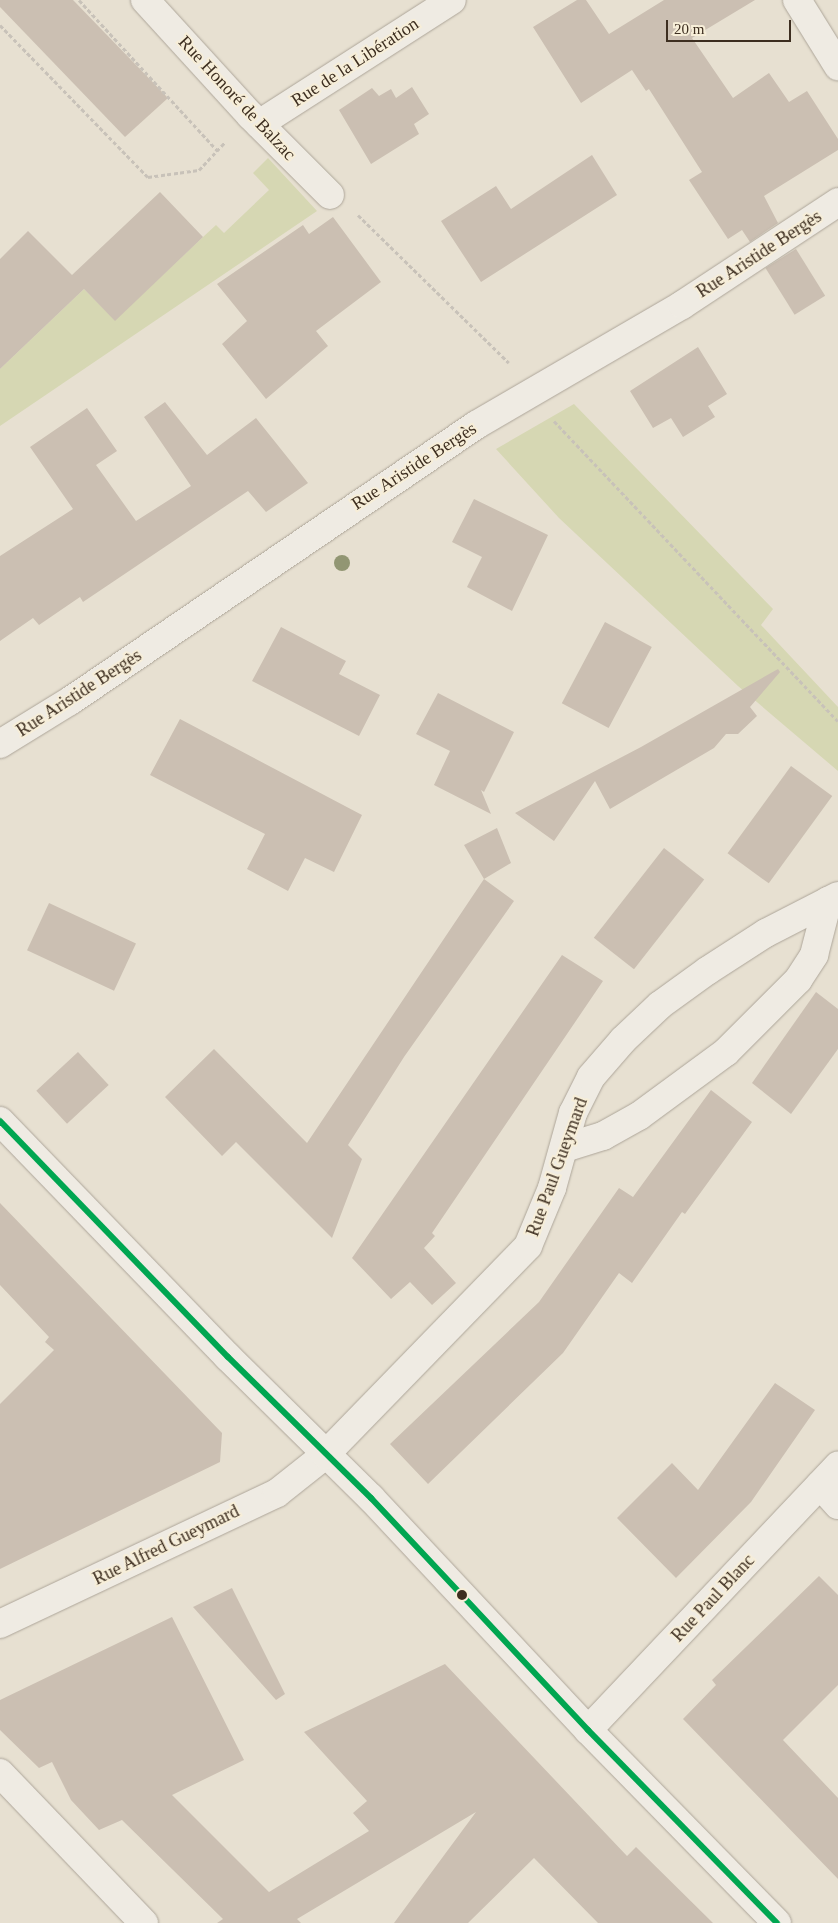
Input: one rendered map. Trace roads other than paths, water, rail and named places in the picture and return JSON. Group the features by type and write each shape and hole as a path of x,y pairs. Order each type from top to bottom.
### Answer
{"street":[{"name":"Rue Honoré de Balzac","path":"145,0 254,120 330,195"},
{"name":"Rue de la Libération","path":"254,120 452,0"},
{"path":"797,0 838,66"},
{"name":"Rue Aristide Bergès","path":"0,744 98,682 352,506 476,425 531,395 682,305 838,202"},
{"path":"564,1148 603,1136 640,1116 726,1052 798,980 814,955 833,898"},
{"name":"Rue Paul Gueymard","path":"325,1455 528,1246 564,1148 573,1113 591,1078 660,1004 746,945 833,898"},
{"path":"0,1121 325,1455 371,1498 588,1730 777,1923"},
{"name":"Rue Alfred Gueymard","path":"0,1624 277,1493 325,1455"},
{"path":"829,1475 838,1505"},
{"name":"Rue Paul Blanc","path":"588,1730 829,1475"},
{"path":"0,1773 144,1923"}]}
